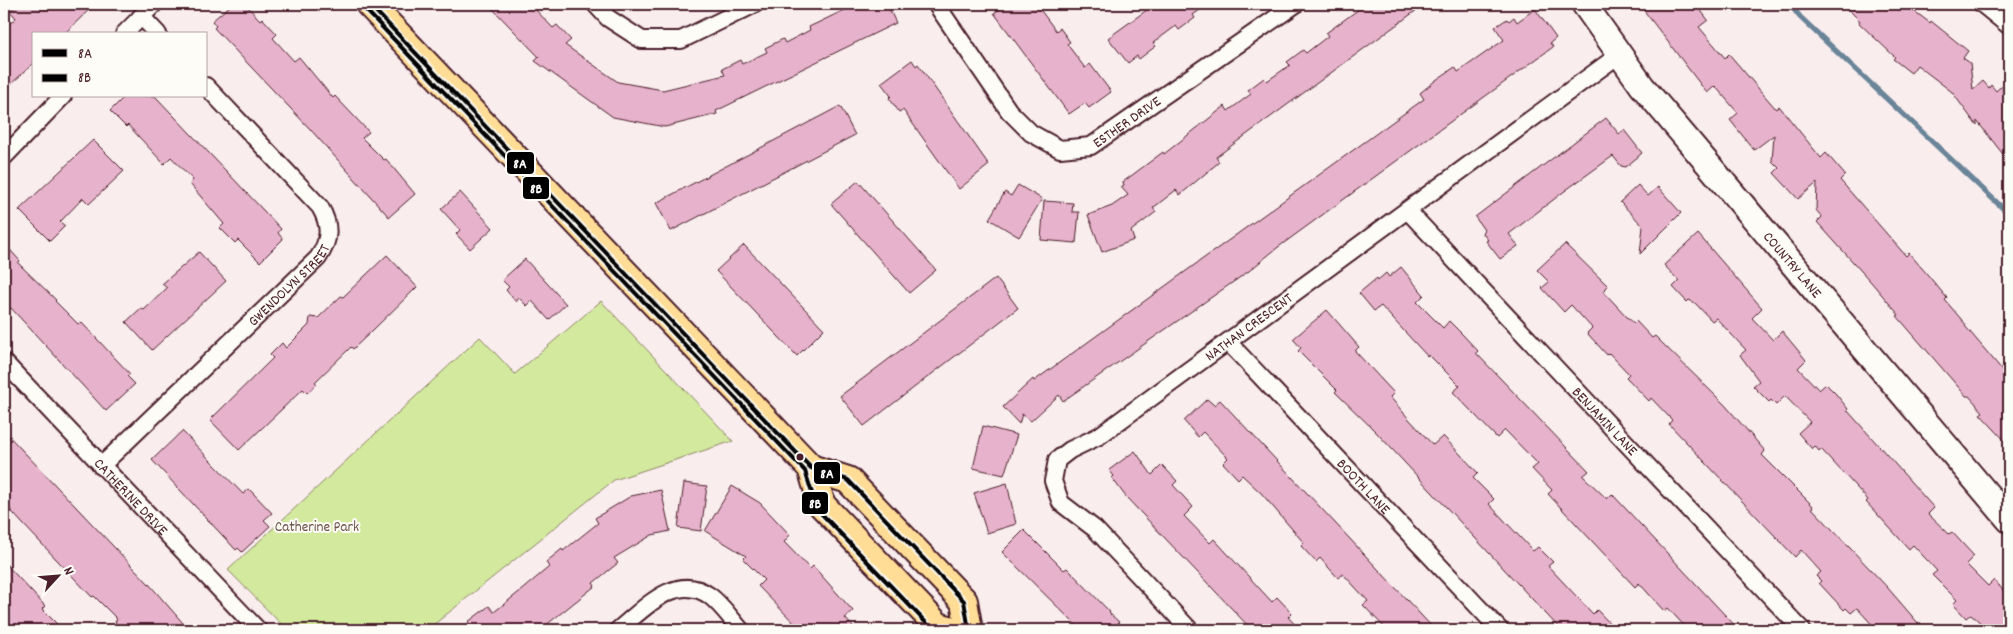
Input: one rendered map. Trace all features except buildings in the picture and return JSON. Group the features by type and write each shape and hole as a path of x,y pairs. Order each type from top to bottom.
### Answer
{"main road":[{"path":"369,4 812,468 848,480 855,487 964,601 969,630"},
{"path":"812,468 822,505 938,626 954,630"}],"street":[{"path":"126,32 154,4"},
{"path":"595,4 608,18 642,40 681,40 756,4"},
{"name":"ESTHER DRIVE","path":"936,4 1009,111 1032,133 1060,149 1091,146 1296,4"},
{"name":"COUNTRY LANE","path":"1584,4 1649,94 2009,520"},
{"path":"1982,4 2009,26"},
{"path":"141,16 156,32"},
{"name":"NATHAN CRESCENT","path":"1190,630 1095,529 1061,503 1053,481 1057,460 1070,450 1099,436 1620,54"},
{"name":"GWENDOLYN STREET","path":"101,466 318,258 326,246 329,230 320,207 208,88"},
{"path":"4,157 61,98"},
{"name":"BENJAMIN LANE","path":"1408,211 1802,630"},
{"name":"BOOTH LANE","path":"1228,342 1500,630"},
{"name":"CATHERINE DRIVE","path":"4,362 258,630"},
{"path":"618,630 666,591 687,588 710,596 742,630"}],"green space":[{"name":"Catherine Park","path":"601,301 733,441 614,480 427,630 287,630 228,570 480,337 515,374"}],"waterway":[{"path":"1790,4 1800,17 2009,214"}],"transit line":[{"name":"8A","path":"369,4 811,468 848,480 964,601 969,630"},
{"name":"8B","path":"364,8 805,471 817,509 933,630"}]}
